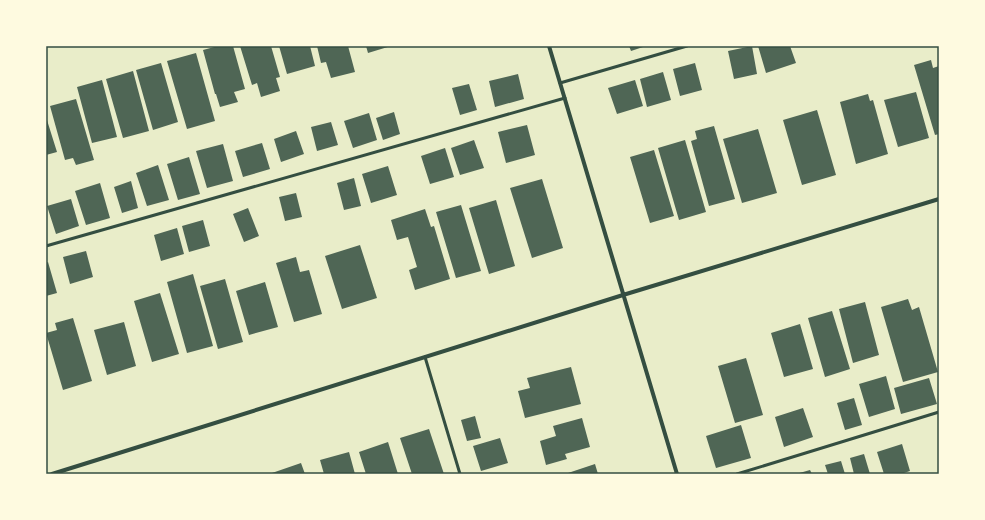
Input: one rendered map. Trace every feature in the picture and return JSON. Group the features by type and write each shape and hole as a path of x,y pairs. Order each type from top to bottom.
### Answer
{"street":[{"path":"549,46 676,474"},
{"path":"52,474 624,295 939,199"}],"lane":[{"path":"560,83 687,46"},
{"path":"46,246 565,98"},
{"path":"425,357 460,474"},
{"path":"737,474 939,412"}],"building":[{"path":"218,46 233,46 245,89 234,92 238,102 220,107 203,50"},
{"path":"240,46 271,46 280,77 276,78 280,91 261,97 257,83 252,85"},
{"path":"279,46 310,46 315,66 287,74"},
{"path":"317,46 348,46 355,72 331,78 326,62 321,63"},
{"path":"366,46 391,46 368,53"},
{"path":"629,46 646,46 631,51"},
{"path":"752,46 757,74 734,79 728,51"},
{"path":"758,46 790,46 796,63 766,73"},
{"path":"196,53 215,121 187,129 167,61"},
{"path":"931,60 933,68 939,66 939,134 935,135 914,65"},
{"path":"161,63 178,122 153,130 136,70"},
{"path":"695,63 702,90 680,96 673,69"},
{"path":"133,71 149,131 123,138 106,79"},
{"path":"663,72 671,100 647,107 640,79"},
{"path":"518,74 524,99 495,107 489,81"},
{"path":"102,80 117,137 92,143 77,87"},
{"path":"635,80 643,106 617,114 608,88"},
{"path":"469,84 477,110 460,115 452,88"},
{"path":"916,92 929,138 898,147 884,100"},
{"path":"868,94 870,101 873,100 888,154 856,164 840,102"},
{"path":"76,99 94,160 76,165 73,158 65,160 50,106"},
{"path":"817,110 836,175 802,185 783,120"},
{"path":"394,112 400,134 383,140 376,118"},
{"path":"369,113 377,140 353,148 344,121"},
{"path":"46,117 57,152 46,155"},
{"path":"331,122 338,145 317,151 311,127"},
{"path":"527,125 535,155 506,163 498,132"},
{"path":"714,126 735,199 709,206 691,141 697,139 695,131"},
{"path":"758,129 777,193 742,203 723,139"},
{"path":"296,131 304,154 281,162 274,139"},
{"path":"474,140 484,168 460,175 451,148"},
{"path":"685,140 706,212 679,220 658,148"},
{"path":"262,143 270,169 243,177 235,151"},
{"path":"223,144 233,181 207,188 196,151"},
{"path":"445,148 454,177 430,184 421,156"},
{"path":"654,150 674,216 650,223 630,157"},
{"path":"189,157 200,194 178,200 167,164"},
{"path":"158,165 169,200 147,206 136,173"},
{"path":"388,166 397,195 371,203 362,174"},
{"path":"354,178 361,206 344,210 337,183"},
{"path":"542,179 563,248 532,258 510,188"},
{"path":"131,181 138,208 122,213 114,187"},
{"path":"100,183 110,218 86,225 75,191"},
{"path":"296,193 302,217 285,221 279,197"},
{"path":"71,199 79,226 56,234 47,206"},
{"path":"496,200 515,266 489,274 469,208"},
{"path":"461,205 481,271 456,278 436,212"},
{"path":"248,208 259,236 244,242 233,214"},
{"path":"425,209 431,227 434,226 450,279 415,290 409,270 417,267 408,237 397,240 391,220"},
{"path":"203,220 210,246 189,252 182,226"},
{"path":"177,228 184,254 161,261 154,235"},
{"path":"360,245 377,298 342,309 325,256"},
{"path":"86,251 93,277 70,284 63,257"},
{"path":"296,257 300,272 309,270 322,314 294,322 276,263"},
{"path":"48,262 57,293 46,296 46,263"},
{"path":"193,274 213,346 187,353 167,282"},
{"path":"225,279 243,342 218,349 200,286"},
{"path":"265,282 278,327 249,335 236,291"},
{"path":"160,293 179,354 152,362 134,301"},
{"path":"908,299 912,310 919,307 938,372 903,382 881,307"},
{"path":"865,302 879,355 853,363 839,309"},
{"path":"832,311 850,369 825,377 808,318"},
{"path":"73,318 92,381 63,390 46,333 57,330 55,323"},
{"path":"124,322 136,366 107,375 94,330"},
{"path":"800,324 813,369 784,377 771,333"},
{"path":"746,358 763,415 735,423 718,366"},
{"path":"571,367 581,404 525,418 518,391 530,388 527,378"},
{"path":"886,376 895,409 869,417 859,384"},
{"path":"929,378 937,404 901,414 894,388"},
{"path":"854,398 862,425 845,430 837,403"},
{"path":"803,408 813,437 784,447 775,417"},
{"path":"475,416 481,438 467,441 461,420"},
{"path":"582,418 590,447 565,454 567,459 546,465 540,441 556,436 553,426"},
{"path":"741,425 751,458 716,468 706,436"},
{"path":"429,429 444,474 412,474 400,438"},
{"path":"500,438 508,463 481,471 473,446"},
{"path":"388,442 398,474 366,474 359,452"},
{"path":"902,444 910,471 901,474 884,474 877,452"},
{"path":"349,452 355,474 324,474 320,460"},
{"path":"864,454 870,474 854,474 850,458"},
{"path":"841,461 845,474 828,474 825,465"},
{"path":"301,463 305,474 272,474 272,473"},
{"path":"595,464 598,474 565,474"},
{"path":"810,470 812,474 796,474"}]}
